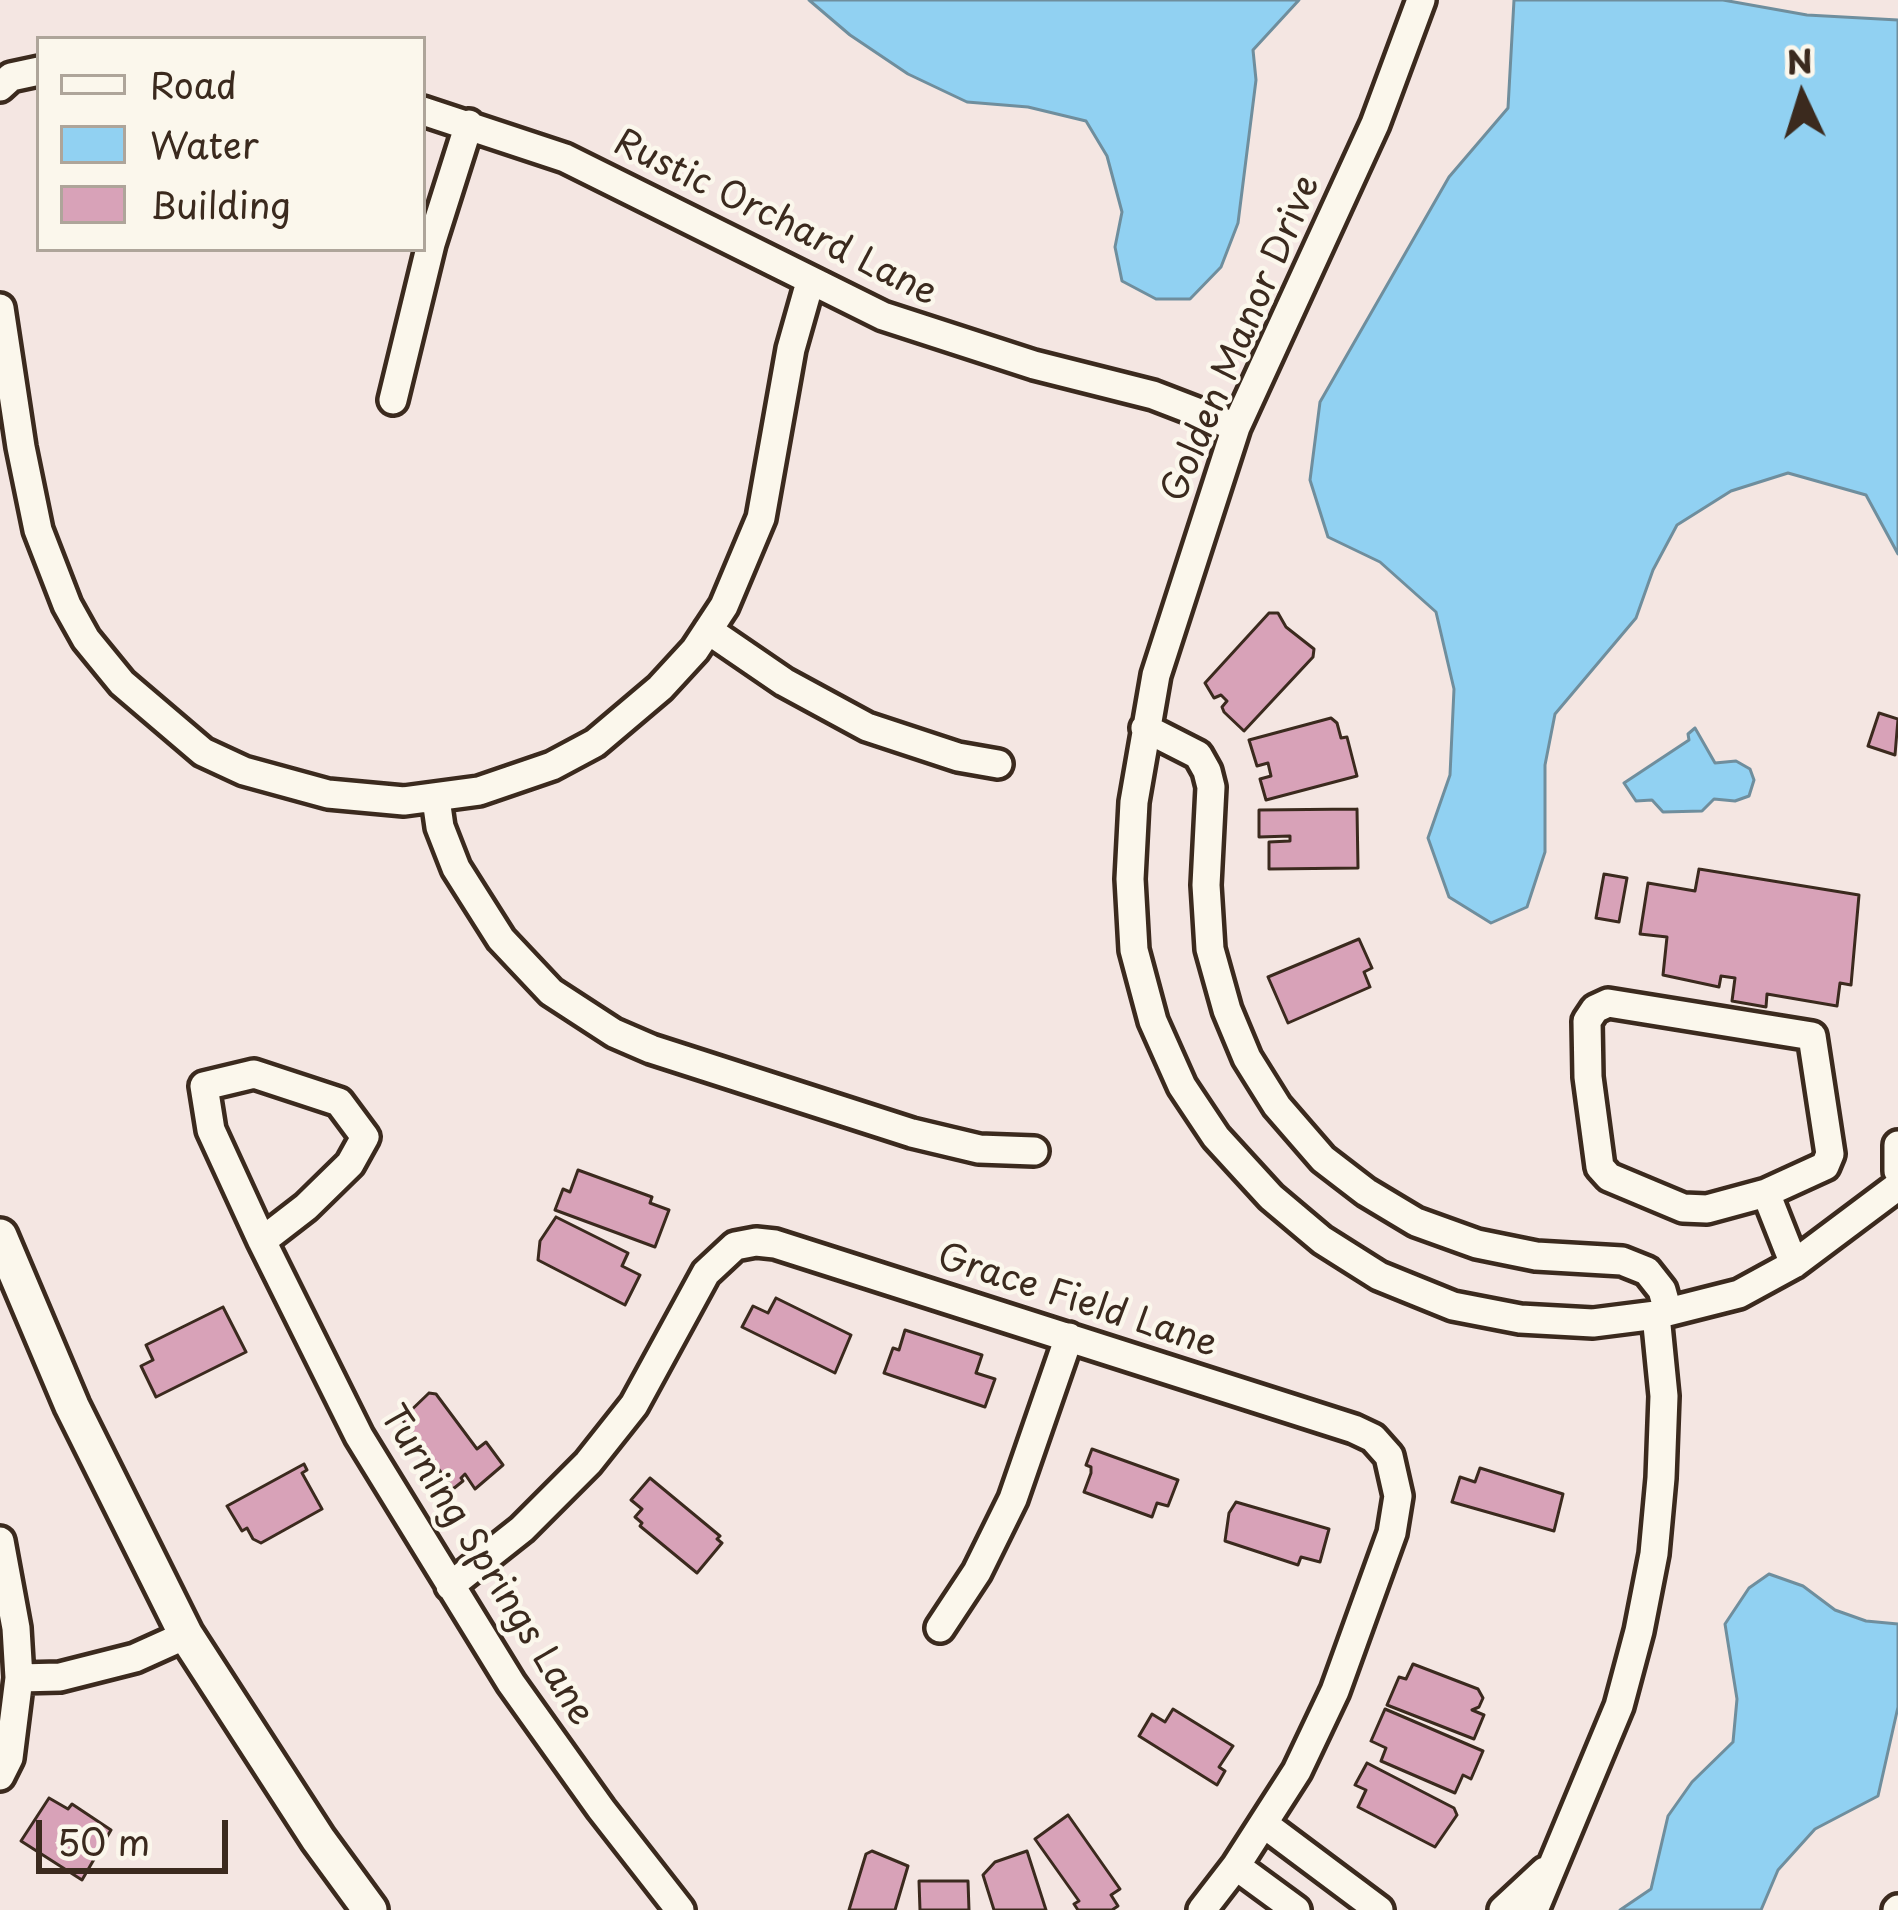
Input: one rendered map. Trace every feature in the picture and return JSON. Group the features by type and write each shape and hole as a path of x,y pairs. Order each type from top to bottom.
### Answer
{"main road":[{"path":"0,1236 72,1406 186,1634 318,1839 370,1910"}],"street":[{"name":"Golden Manor Drive","path":"1421,0 1376,124 1236,427 1172,615 1145,728 1134,802 1130,879 1134,950 1153,1022 1182,1086 1216,1137 1271,1197 1322,1240 1379,1276 1434,1298 1520,1319 1593,1323 1656,1315 1739,1294 1794,1264 1898,1186"},
{"path":"0,86 11,77 36,72"},
{"name":"Rustic Orchard Lane","path":"426,112 565,158 810,282 933,335 1153,395 1236,427"},
{"path":"393,400 431,244 469,124"},
{"path":"0,308 38,530 67,605 122,683 203,752 244,771 328,794 436,800 515,782 595,743 660,688 708,630 746,562 761,518 791,349 810,282"},
{"path":"708,630 784,682 868,727 958,757 998,764"},
{"path":"1145,728 1198,755 1207,771 1211,787 1206,885 1210,949 1227,1010 1247,1058 1277,1106 1323,1159 1416,1222 1477,1244 1536,1256 1622,1261 1646,1271 1662,1290 1667,1308 1656,1315 1664,1396 1661,1478 1650,1573 1619,1706 1534,1910"},
{"path":"436,800 456,868 501,939 551,992 614,1033 911,1133 979,1148 1034,1150"},
{"path":"1608,1003 1812,1036 1830,1154 1825,1166 1766,1193 1707,1209 1683,1208 1609,1177 1600,1167 1589,1095 1586,1022 1594,1009 1608,1003"},
{"name":"Turning Springs Lane","path":"262,1240 306,1207 350,1164 365,1137 339,1102 254,1074 204,1086 211,1130 262,1240 359,1436 511,1683 680,1910"},
{"path":"1898,1145 1898,1171"},
{"path":"1766,1193 1794,1264"},
{"name":"Grace Field Lane","path":"450,1586 522,1529 588,1463 634,1405 706,1273 735,1246 775,1244 1354,1429 1373,1438 1389,1456 1398,1496 1392,1533 1335,1691 1297,1771 1264,1823"},
{"path":"940,1628 977,1572 1013,1498 1069,1337"},
{"path":"0,1541 16,1628 19,1678 9,1758 0,1776"},
{"path":"19,1678 60,1678 135,1658 186,1634"},
{"path":"1202,1910 1264,1823 1379,1910"},
{"path":"1503,1910 1552,1864"},
{"path":"1237,1866 1296,1910"}],"water":[{"path":"809,0 1299,0 1253,50 1256,80 1238,223 1221,267 1190,299 1156,299 1122,281 1115,247 1122,212 1107,156 1086,121 1028,107 967,102 908,74"},
{"path":"1514,0 1723,0 1807,15 1898,20 1898,554 1866,495 1788,473 1731,491 1677,525 1653,570 1636,618 1555,714 1545,765 1545,852 1527,907 1491,923 1449,897 1428,838 1450,775 1454,689 1436,612 1380,562 1328,537 1310,480 1320,402 1449,177 1508,108"},
{"path":"1695,728 1715,763 1736,761 1750,769 1754,780 1749,796 1735,801 1714,799 1702,811 1663,812 1652,800 1636,801 1624,783 1689,740"},
{"path":"1769,1574 1803,1586 1835,1610 1866,1621 1898,1624 1898,1707 1878,1796 1815,1829 1778,1870 1761,1910 1620,1910 1651,1889 1668,1816 1692,1782 1733,1742 1737,1699 1725,1624 1749,1588"}],"building":[{"path":"1269,613 1278,613 1286,627 1314,649 1313,657 1244,731 1224,712 1227,701 1221,695 1214,698 1205,683"},
{"path":"1879,713 1898,719 1895,755 1868,746"},
{"path":"1331,718 1341,738 1347,737 1357,776 1266,800 1260,779 1271,776 1268,763 1257,766 1249,740"},
{"path":"1357,809 1358,868 1269,869 1269,842 1290,841 1290,836 1259,837 1259,810"},
{"path":"1699,869 1859,895 1851,985 1840,983 1837,1006 1767,994 1766,1007 1732,1001 1735,978 1721,976 1719,987 1663,975 1667,937 1640,934 1648,883 1695,891"},
{"path":"1604,874 1627,878 1619,922 1596,918"},
{"path":"1359,939 1372,968 1364,972 1370,987 1288,1023 1268,977"},
{"path":"578,1170 652,1197 650,1203 669,1210 655,1247 555,1210 563,1189 570,1192"},
{"path":"556,1217 628,1253 622,1266 640,1275 625,1305 538,1260 540,1241"},
{"path":"776,1298 851,1335 835,1373 742,1327 753,1306 768,1313"},
{"path":"223,1307 246,1352 156,1397 141,1366 153,1360 146,1345"},
{"path":"905,1330 982,1355 976,1373 995,1379 985,1407 884,1373"},
{"path":"429,1393 436,1394 477,1449 486,1442 503,1465 475,1489 465,1474 453,1489 402,1419"},
{"path":"1092,1449 1178,1480 1168,1506 1157,1503 1152,1517 1084,1492"},
{"path":"304,1464 307,1470 302,1473 322,1509 261,1543 247,1528 242,1531 227,1506"},
{"path":"1480,1468 1563,1494 1554,1531 1452,1502 1460,1477 1475,1482"},
{"path":"650,1478 720,1536 717,1539 722,1543 697,1573 635,1517 642,1509 631,1500"},
{"path":"1236,1502 1329,1529 1320,1562 1301,1557 1298,1565 1225,1541 1229,1513"},
{"path":"1413,1664 1478,1689 1483,1698 1472,1710 1484,1715 1474,1739 1387,1705 1399,1677 1406,1679"},
{"path":"1173,1709 1233,1746 1219,1767 1225,1771 1217,1785 1139,1736 1152,1714 1165,1722"},
{"path":"1385,1709 1483,1751 1471,1779 1463,1775 1455,1793 1381,1761 1386,1748 1371,1741"},
{"path":"1367,1763 1454,1808 1457,1815 1435,1847 1358,1807 1366,1790 1355,1785"},
{"path":"49,1798 68,1809 72,1804 111,1830 82,1880 21,1841"},
{"path":"1068,1815 1120,1889 1111,1895 1118,1906 1112,1910 1078,1910 1074,1904 1079,1901 1035,1839"},
{"path":"872,1851 908,1866 895,1910 849,1910 866,1854"},
{"path":"1027,1851 1046,1910 994,1910 983,1875 995,1862"},
{"path":"919,1881 968,1881 969,1910 920,1910"}]}
